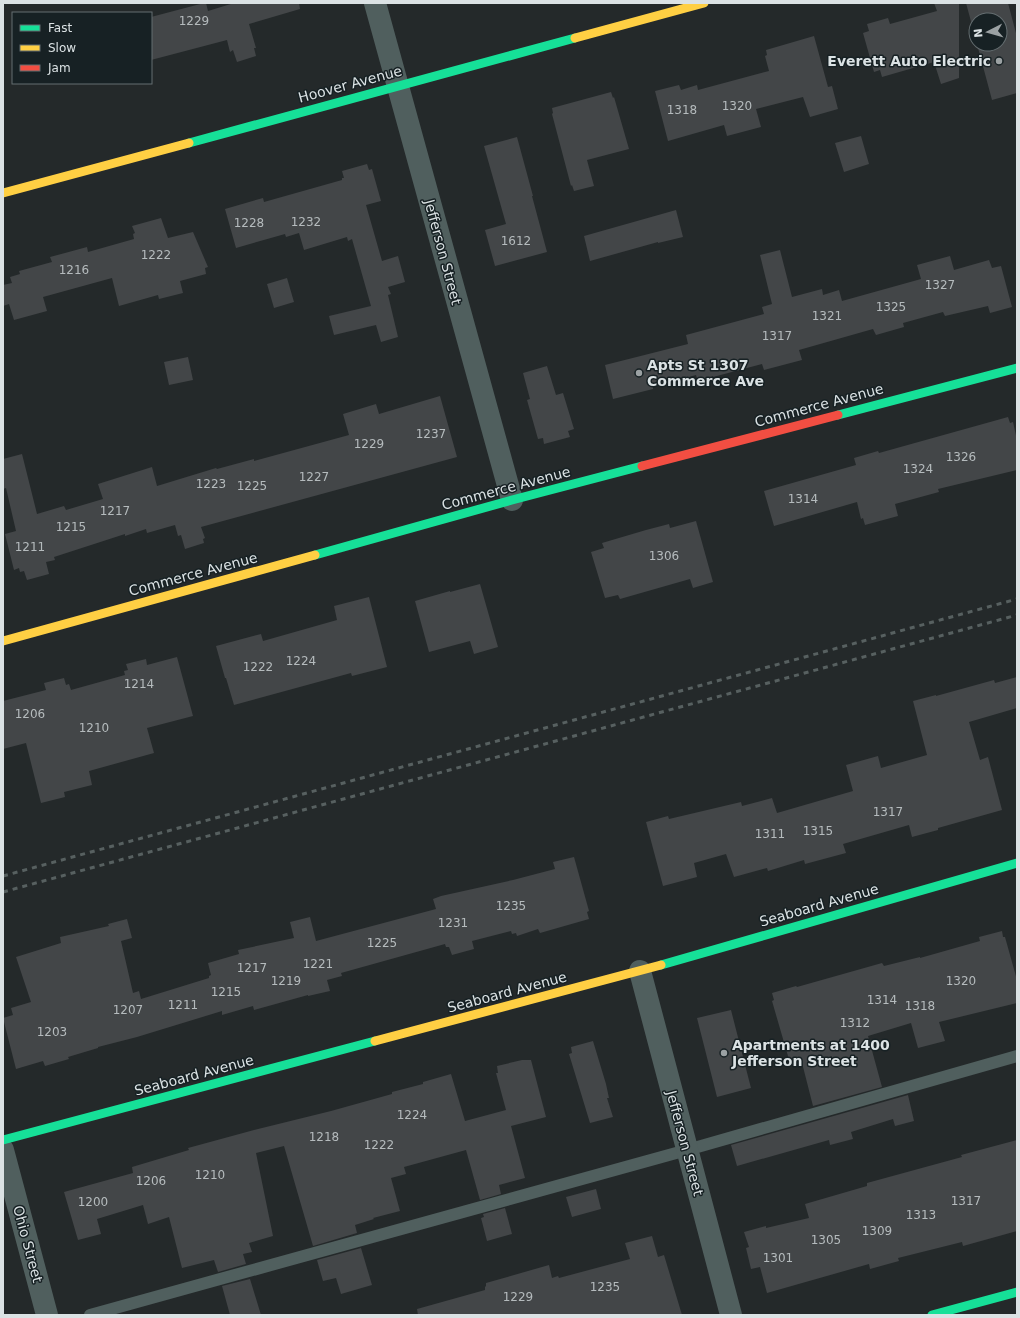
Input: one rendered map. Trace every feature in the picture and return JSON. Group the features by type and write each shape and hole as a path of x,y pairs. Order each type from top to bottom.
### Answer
{"street":[{"name":"Jefferson Street","path":"375,3 512,500"},
{"name":"Hoover Avenue","path":"3,193 704,3"},
{"name":"Commerce Avenue","path":"3,641 512,500 1017,368"},
{"name":"Seaboard Avenue","path":"3,1140 640,971 1017,863"},
{"name":"Jefferson Street","path":"640,971 731,1315"},
{"name":"Ohio Street","path":"3,1150 47,1315"},
{"path":"932,1315 1017,1292"}],"lane":[{"path":"90,1315 687,1150 1017,1056"}],"building":[{"path":"204,3 206,3 208,11 234,3 299,3 300,9 249,24 256,48 254,48 256,56 237,62 233,50 230,52 227,40 152,60 152,17"},
{"path":"934,3 959,3 959,78 941,84 934,62 882,77 880,70 874,72 863,33 869,31 867,24 888,18 890,24 937,11"},
{"name":"Everett Auto Electric","path":"966,3 1008,3 1017,37 1017,93 992,100 979,52 1008,52 1008,12 968,12"},
{"path":"814,36 828,87 832,86 838,109 810,117 803,97 756,109 761,127 727,136 724,125 668,141 655,91 679,85 681,90 697,85 698,90 769,71 765,56 767,55 766,50"},
{"path":"611,92 613,98 614,97 629,149 587,160 594,186 574,191 572,185 571,186 552,114 552,108"},
{"path":"861,136 869,164 844,172 835,143"},
{"path":"517,137 547,252 495,266 485,230 506,224 484,146"},
{"path":"367,164 369,170 372,169 381,201 366,205 382,261 398,256 405,282 388,287 391,294 388,295 398,337 381,342 376,325 334,335 329,316 371,306 352,239 348,241 347,237 304,250 299,233 286,237 285,234 236,248 225,209 263,198 264,202 342,180 342,178 344,178 342,171"},
{"path":"676,210 683,237 658,242 590,261 584,236"},
{"path":"161,218 168,238 193,232 208,267 205,268 206,274 180,281 183,293 159,299 158,295 119,306 112,278 43,297 47,311 14,320 9,304 3,306 3,285 12,283 10,277 20,274 19,271 52,262 50,257 87,247 88,252 134,239 133,234 135,233 132,226"},
{"path":"780,250 792,297 822,289 823,295 839,290 842,301 921,279 917,265 950,256 954,270 989,260 992,268 1001,266 1012,307 990,313 988,306 945,316 943,312 903,323 904,327 876,335 873,329 799,350 802,360 764,370 762,364 698,381 696,375 653,387 653,389 613,399 605,365 688,344 686,335 764,314 762,307 772,304 760,255"},
{"path":"287,278 294,302 274,308 267,284"},
{"path":"188,357 193,380 169,385 164,362"},
{"path":"547,366 556,395 563,393 574,429 568,431 570,437 544,444 543,438 538,439 527,400 530,399 523,373"},
{"path":"440,396 457,457 201,527 205,538 203,539 204,543 185,549 181,535 178,536 175,525 147,533 146,529 125,536 125,534 54,557 55,560 46,562 49,574 27,580 24,571 20,572 19,568 14,570 5,534 16,531 6,488 3,489 3,459 22,454 37,514 64,506 66,510 103,499 98,484 152,467 157,486 216,468 217,469 254,459 254,461 349,435 343,414 376,404 379,414"},
{"path":"1008,417 1010,423 1013,422 1017,440 1017,470 938,489 939,492 895,504 898,516 865,525 863,518 861,519 857,502 774,526 764,491 856,465 854,458 878,451 879,453"},
{"path":"696,521 713,582 693,588 690,579 620,599 618,595 605,598 591,552 604,548 602,543 646,530 669,524 670,528"},
{"path":"480,584 498,647 474,654 470,641 429,652 415,601"},
{"path":"369,597 387,667 352,676 351,673 234,705 216,646 261,634 263,641 337,620 334,606"},
{"path":"177,657 193,716 147,728 154,753 89,771 92,785 64,792 65,797 41,803 26,743 3,749 3,701 46,690 44,683 64,678 66,685 69,684 71,690 125,675 124,671 128,670 126,664 146,659 147,665"},
{"path":"1017,677 1017,708 969,722 980,760 988,757 1002,810 912,837 909,825 843,844 846,853 805,864 804,860 768,871 767,868 734,877 726,854 694,863 697,877 663,886 646,822 668,816 669,819 741,802 742,806 772,798 777,813 853,791 846,765 878,756 881,768 927,755 913,701 994,680 995,683"},
{"path":"574,857 589,911 587,912 589,919 540,933 538,929 517,936 516,933 512,934 511,931 472,941 474,949 452,955 449,947 446,947 445,944 341,973 342,976 327,980 330,991 308,995 254,1010 253,1006 222,1015 222,1011 137,1037 98,1047 68,1057 69,1059 45,1066 43,1061 16,1069 3,1018 13,1015 11,1008 31,1002 16,957 61,943 60,937 109,926 108,924 127,919 132,938 121,941 133,993 139,991 141,999 209,978 211,975 208,963 239,954 238,950 294,938 290,922 310,917 316,941 436,909 433,899 555,869 553,862"},
{"path":"1002,931 1017,980 1017,1003 939,1022 945,1041 918,1048 911,1023 868,1036 882,1087 813,1106 801,1059 790,1063 772,1001 774,1000 772,993 882,963 884,966 920,958 980,941 979,937"},
{"name":"Apartments at 1400 Jefferson Street","path":"731,1010 751,1088 717,1097 697,1018"},
{"path":"593,1041 606,1084 609,1098 607,1098 613,1117 590,1123 569,1054 572,1053 571,1047"},
{"path":"522,1060 531,1060 546,1117 511,1126 525,1178 499,1185 501,1194 480,1200 466,1150 404,1167 406,1174 391,1178 400,1211 373,1218 374,1219 355,1225 357,1233 313,1246 284,1146 256,1153 273,1236 249,1243 252,1252 243,1254 246,1264 218,1272 214,1260 182,1268 169,1217 148,1224 143,1205 97,1219 101,1234 78,1240 64,1192 133,1173 132,1167 189,1150 188,1148 392,1094 392,1092 423,1084 423,1082 451,1074 465,1121 506,1110 496,1073 498,1073 497,1066"},
{"path":"908,1095 914,1121 895,1126 893,1119 851,1132 853,1139 830,1145 829,1140 737,1166 731,1145"},
{"path":"1017,1140 1017,1231 963,1246 962,1242 898,1258 899,1261 870,1269 869,1264 767,1293 760,1267 751,1269 746,1248 749,1247 744,1232 766,1226 766,1228 809,1218 805,1204 867,1186 867,1183"},
{"path":"596,1189 601,1209 572,1217 566,1197"},
{"path":"505,1208 512,1234 487,1241 481,1218 484,1217 483,1214"},
{"path":"652,1236 658,1257 664,1255 682,1315 418,1315 417,1309 485,1290 486,1283 549,1265 552,1278 558,1276 559,1278 630,1259 625,1243"},
{"path":"361,1248 372,1285 341,1294 336,1278 323,1281 317,1260"},
{"path":"250,1279 261,1315 230,1315 222,1286"}],"railway":[{"path":"3,876 1017,599"},
{"path":"3,892 1017,615"}],"traffic: fast":[{"path":"189,143 575,38"},
{"path":"838,415 1017,368"},
{"path":"315,555 512,500 642,466"},
{"path":"661,965 1017,863"},
{"path":"3,1140 375,1041"},
{"path":"932,1315 1017,1292"}],"traffic: slow":[{"path":"575,38 704,3"},
{"path":"3,193 189,143"},
{"path":"3,641 315,555"},
{"path":"375,1041 661,965"}],"traffic: jam":[{"path":"642,466 838,415"}],"place":[{"name":"Everett Auto Electric","path":"999,61"},
{"name":"Apts St 1307 Commerce Ave","path":"639,373"},
{"name":"Apartments at 1400 Jefferson Street","path":"724,1053"}]}
